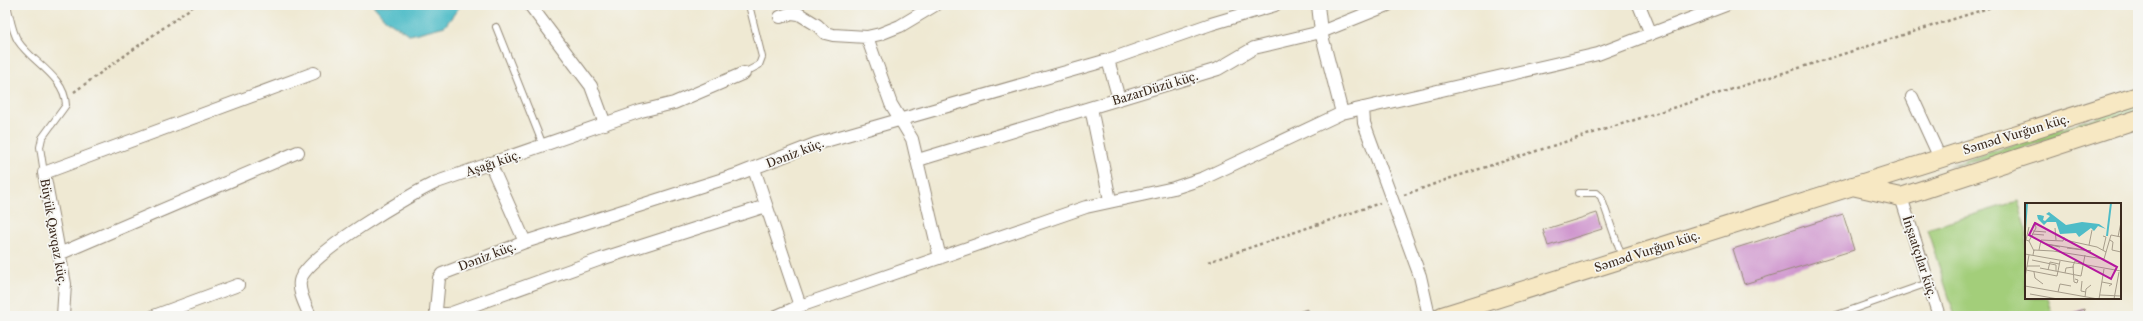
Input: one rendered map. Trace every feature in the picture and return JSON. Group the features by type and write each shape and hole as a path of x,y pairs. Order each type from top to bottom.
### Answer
{"main road":[{"name":"Səməd Vurğun küç.","path":"1442,316 2138,96"},
{"name":"Səməd Vurğun küç.","path":"1901,197 2138,119"},
{"path":"1852,186 1901,197 1895,172"}],"street":[{"path":"530,5 591,86 605,124"},
{"path":"780,16 792,13 799,14 817,25 825,33 833,36 867,37 880,34 900,26 935,5"},
{"path":"902,120 1108,60 1212,24 1275,5"},
{"path":"1318,5 1321,32 1342,113"},
{"name":"BazarDüzü küç.","path":"918,160 1218,68 1254,48 1321,32 1388,5"},
{"path":"1639,5 1651,34"},
{"path":"777,316 800,306 1110,200 1174,188 1204,178 1342,113 1598,54 1726,5"},
{"path":"867,37 892,104 912,139 940,258"},
{"path":"1108,60 1119,99"},
{"path":"44,173 314,73"},
{"name":"Aşağı küç.","path":"310,316 303,299 300,280 305,271 321,254 418,191 640,111 674,103 744,73"},
{"path":"1912,97 1940,158"},
{"path":"1091,108 1110,200"},
{"path":"1363,108 1364,123 1420,276 1429,316"},
{"name":"Dəniz küç.","path":"766,206 601,259 449,314 431,313 439,278 442,274 525,242 754,169 815,144 902,120"},
{"path":"59,254 298,152"},
{"path":"490,164 525,242"},
{"path":"754,169 800,306"},
{"name":"Büyük Qavqaz küç.","path":"44,173 65,284 63,316"},
{"name":"İnşaatçılar küç.","path":"1901,197 1939,316"},
{"path":"154,316 238,285"}],"lane":[{"path":"7,5 17,40 56,80 66,98 66,104 42,138 40,146 44,173"},
{"path":"744,73 759,65 762,57 749,5"},
{"path":"496,27 543,145"},
{"path":"1578,193 1597,193 1602,197 1623,258"},
{"path":"1834,316 1928,283"},
{"path":"1298,316 1306,313"}],"path":[{"path":"66,98 195,5"},
{"path":"1208,262 1452,178 1998,5"}],"green space":[{"path":"2138,103 2138,111 1988,159 1949,166"},
{"path":"2018,201 2025,224 2025,299 2048,299 2053,316 1955,316 1927,229"}],"water":[{"path":"373,5 461,5 445,26 410,35 385,19"}],"building":[{"path":"1597,213 1602,229 1548,246 1543,230"},
{"path":"1843,214 1854,250 1744,284 1733,249"},
{"path":"2084,309 2086,316 2064,316 2064,315"}]}
